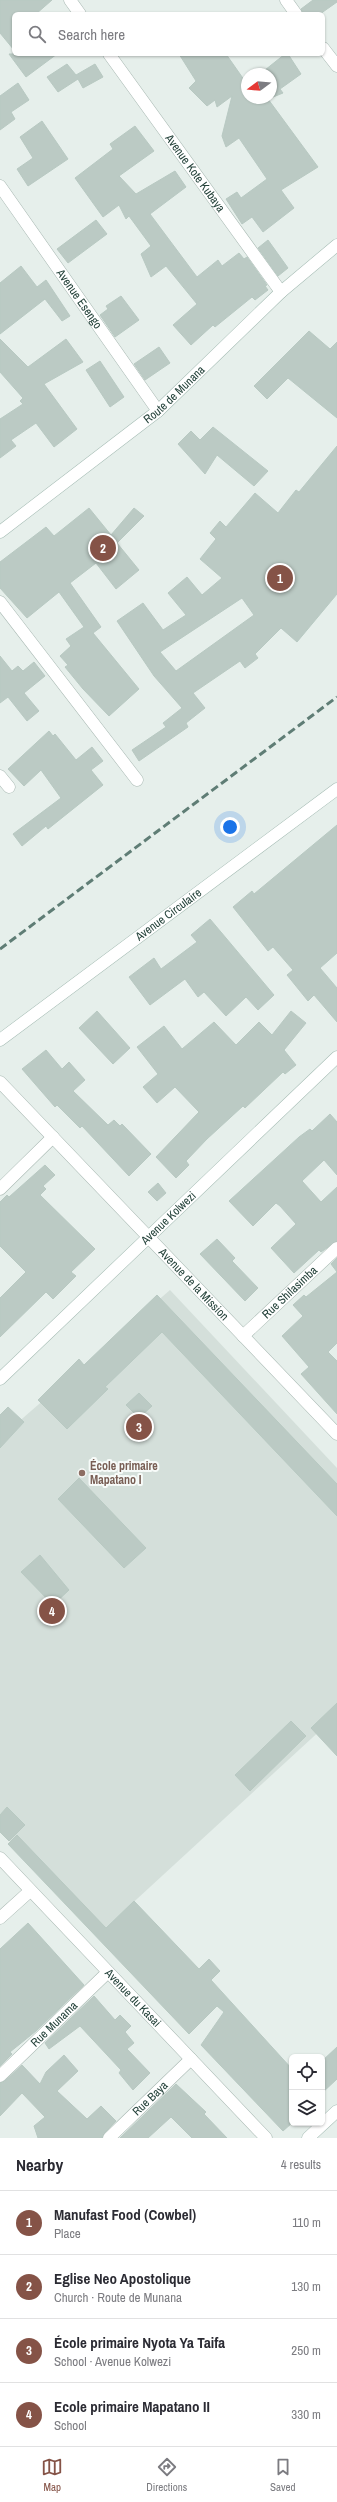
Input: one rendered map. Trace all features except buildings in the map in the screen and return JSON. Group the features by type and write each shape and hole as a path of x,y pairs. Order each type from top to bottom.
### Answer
{"street":[{"path":"70,0 79,12"},
{"path":"286,0 295,12"},
{"path":"325,51 337,66"},
{"name":"Avenue Kote Kubaya","path":"110,56 281,292"},
{"name":"Avenue Esengo","path":"0,186 158,411"},
{"name":"Route de Munana","path":"0,532 158,411 281,292 337,245"},
{"path":"0,602 137,780"},
{"path":"0,776 9,787"},
{"name":"Avenue Circulaire","path":"0,1040 337,790"},
{"name":"Avenue Kolwezi","path":"0,1379 337,1057"},
{"name":"Avenue de la Mission","path":"0,1082 243,1336 335,1427"},
{"path":"0,1189 53,1137"},
{"name":"Rue Shilasimba","path":"243,1336 337,1248"},
{"name":"Avenue du Kasai","path":"0,1858 266,2138"},
{"path":"0,1918 30,1891"},
{"name":"Rue Munama","path":"0,2076 108,1972"},
{"name":"Rue Baya","path":"109,2138 191,2059"},
{"path":"308,2138 337,2111"}],"shaded area":[{"path":"170,1290 337,1468 337,1715 100,1933 0,1830 0,1438"}],"railway":[{"path":"0,949 337,697"}],"place":[{"name":"Eglise Neo Apostolique","path":"103,548"},
{"name":"Manufast Food (Cowbel)","path":"280,578"},
{"name":"École primaire Nyota Ya Taifa","path":"139,1427"},
{"name":"École primaire Mapatano I","path":"82,1473"},
{"name":"Ecole primaire Mapatano II","path":"52,1611"}]}
